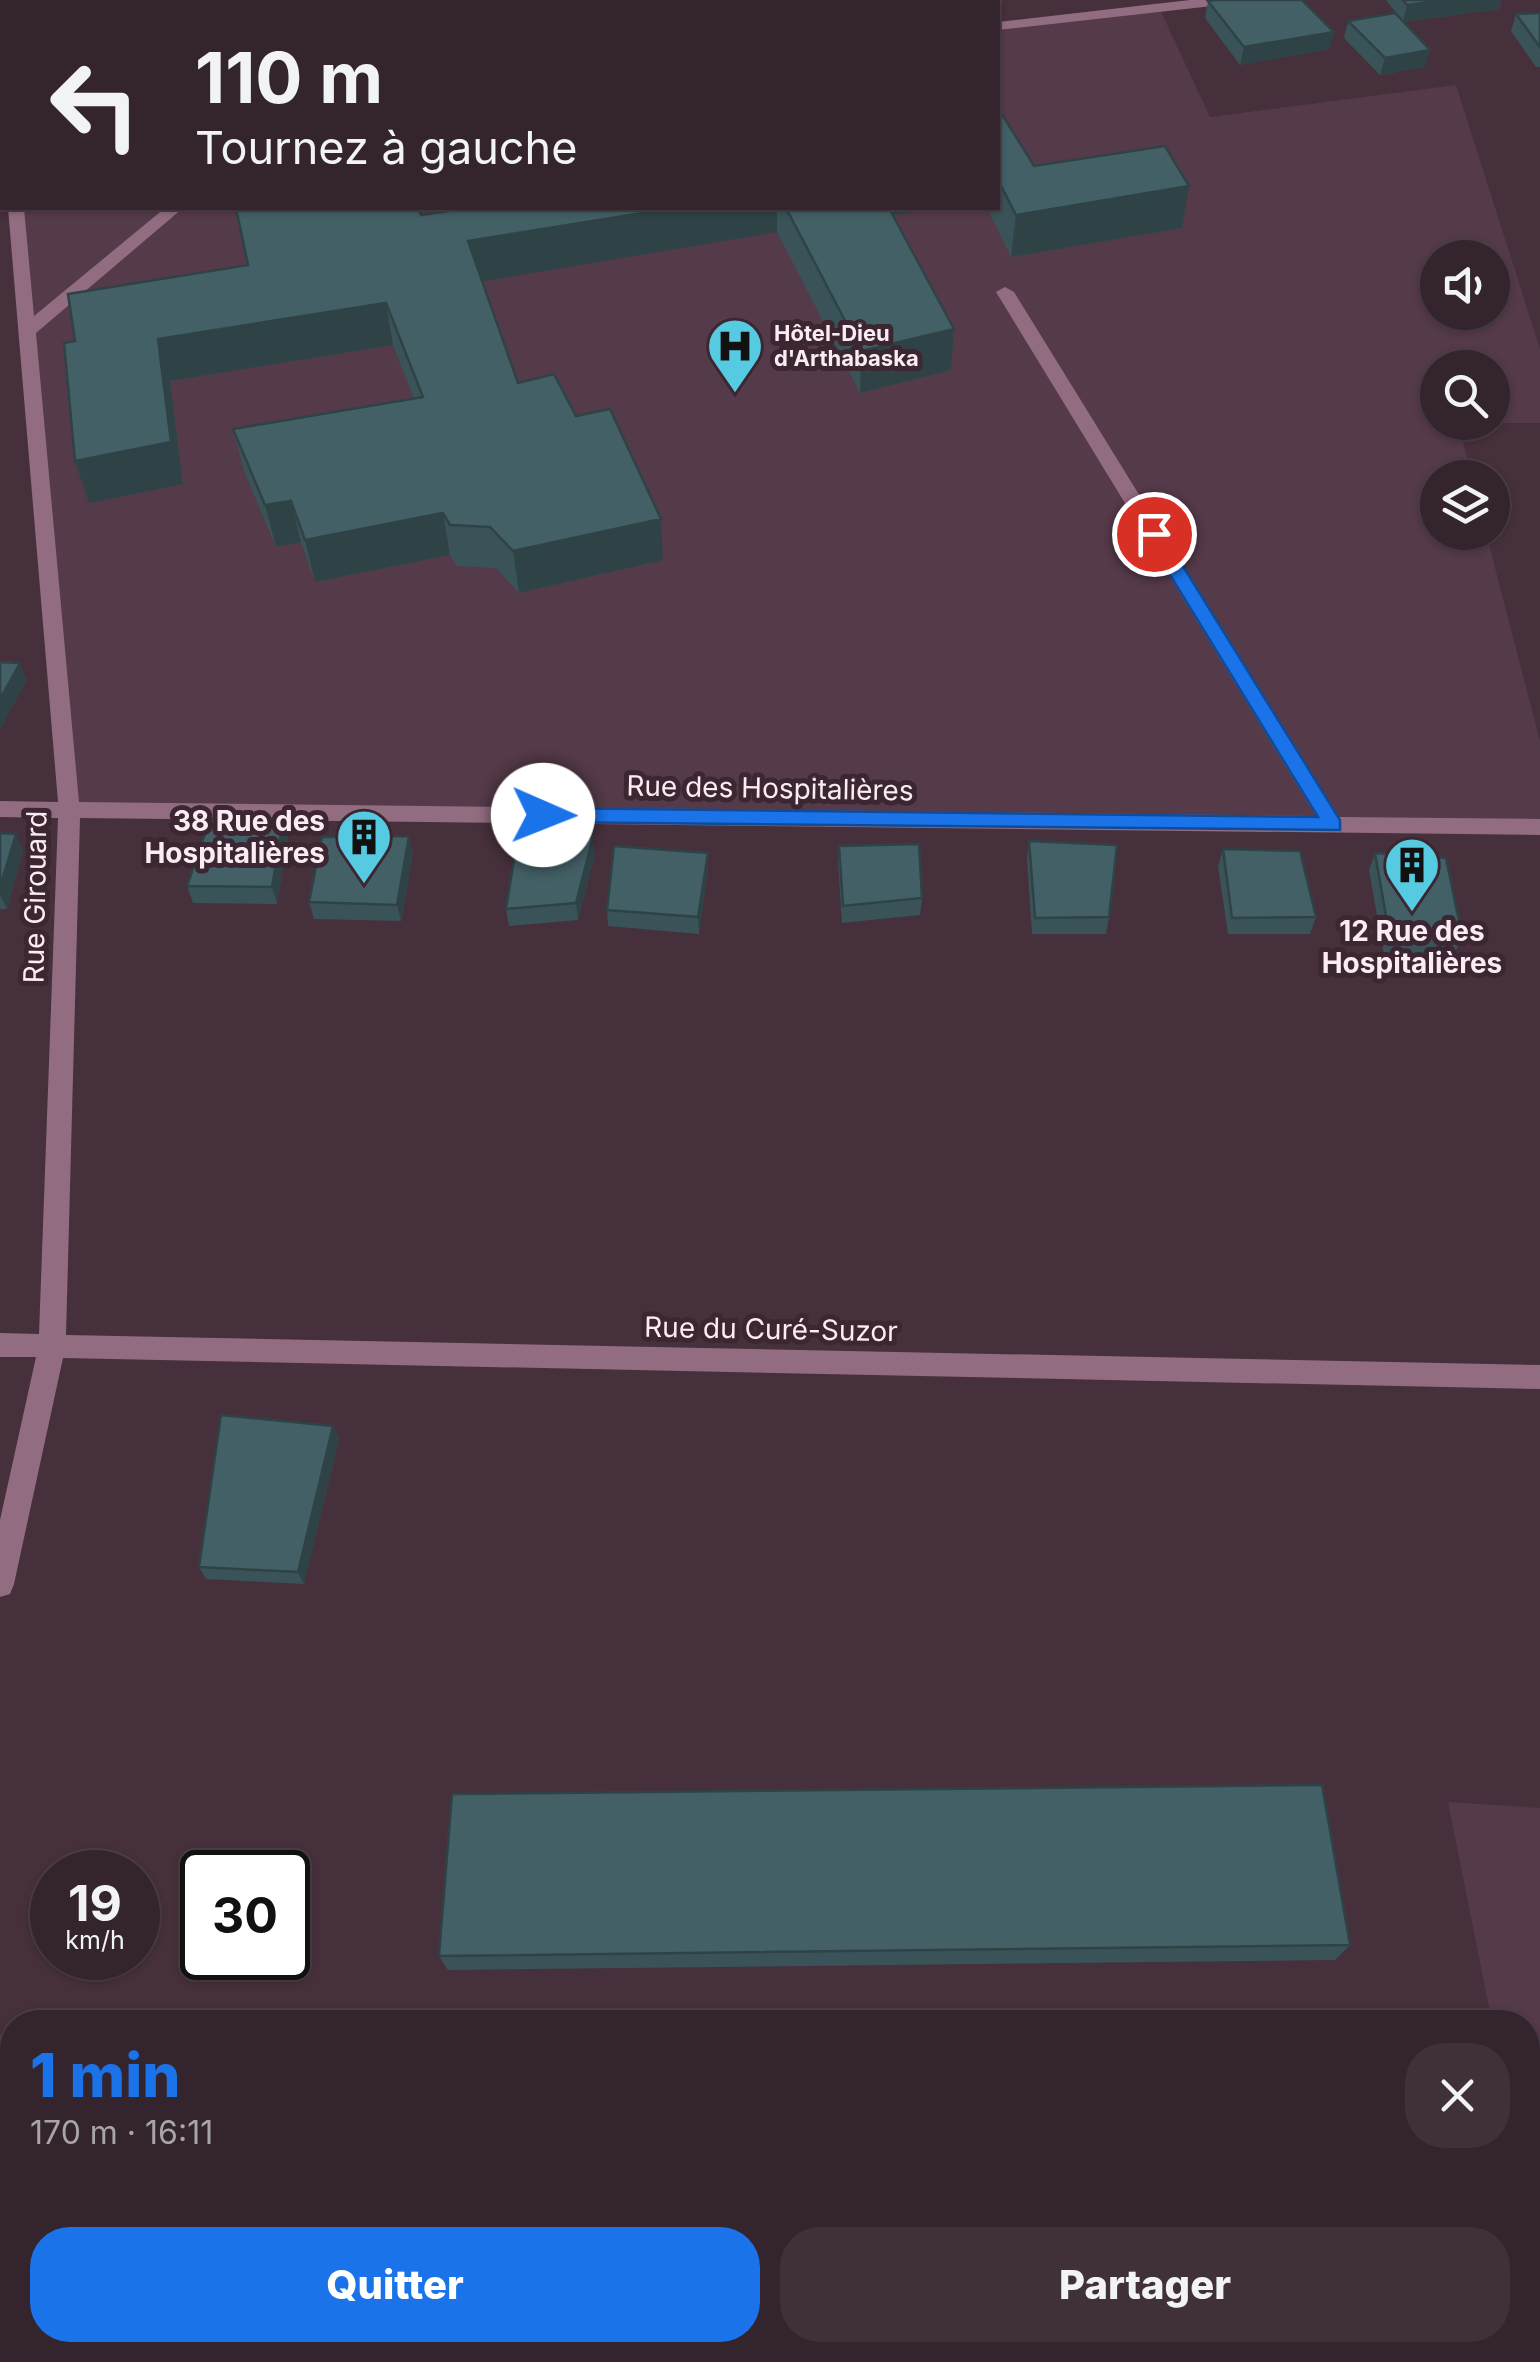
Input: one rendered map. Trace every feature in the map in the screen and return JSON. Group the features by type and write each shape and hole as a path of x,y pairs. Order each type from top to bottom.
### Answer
{"street":[{"path":"1000,26 1230,0"},
{"name":"Rue Girouard","path":"0,1584 52,1346 69,810 16,210"},
{"path":"27,330 173,210"},
{"path":"1005,292 1332,825"},
{"name":"Rue des Hospitalières","path":"0,808 1540,827"},
{"name":"Rue du Curé-Suzor","path":"0,1345 1540,1377"}],"shaded area":[{"name":"Hôtel-Dieu d'Arthabaska","path":"1157,3 1210,117 1456,85 1505,240 1420,240 1420,330 1510,330 1510,255 1540,349 1540,423 1510,423 1510,350 1420,350 1420,440 1462,440 1468,460 1420,460 1420,550 1490,550 1540,741 1540,827 69,809 16,210 1000,210 1000,24"},
{"path":"1448,1802 1540,1808 1540,2010 1490,2010"}],"building":[{"path":"1302,0 1334,32 1244,47 1208,1"},
{"path":"1403,0 1444,0 1407,5"},
{"path":"1395,13 1430,50 1385,58 1348,21"},
{"path":"1540,13 1540,47 1516,14"},
{"path":"1000,111 1034,166 1165,146 1189,186 1016,215 1000,184"},
{"path":"236,210 419,210 421,215 455,210 662,210 468,241 518,383 554,374 576,416 610,409 661,519 513,551 490,527 450,525 443,513 305,540 291,501 265,505 233,429 423,397 386,303 158,339 171,442 75,461 64,343 75,341 68,294 248,265"},
{"path":"787,210 890,210 954,329 861,351"},
{"path":"0,662 20,663 0,699"},
{"path":"210,819 283,820 272,887 187,886"},
{"path":"0,833 16,834 0,887"},
{"name":"38 Rue des Hospitalières","path":"409,836 397,905 309,902 322,837"},
{"path":"518,836 593,837 576,903 506,909"},
{"path":"1029,841 1117,845 1109,917 1035,918"},
{"path":"919,844 922,898 843,906 839,846"},
{"path":"614,846 708,853 698,917 607,910"},
{"path":"1223,849 1300,851 1316,917 1232,918"},
{"name":"12 Rue des Hospitalières","path":"1375,853 1446,858 1462,936 1390,939"},
{"path":"221,1415 333,1426 298,1572 199,1567"},
{"path":"1322,1785 1350,1945 439,1956 452,1794"}],"place":[{"name":"Hôtel-Dieu d'Arthabaska","path":"735,395"},
{"name":"38 Rue des Hospitalières","path":"364,886"},
{"name":"12 Rue des Hospitalières","path":"1412,914"}],"route":[{"path":"543,815 1332,825 1154,534"}]}
